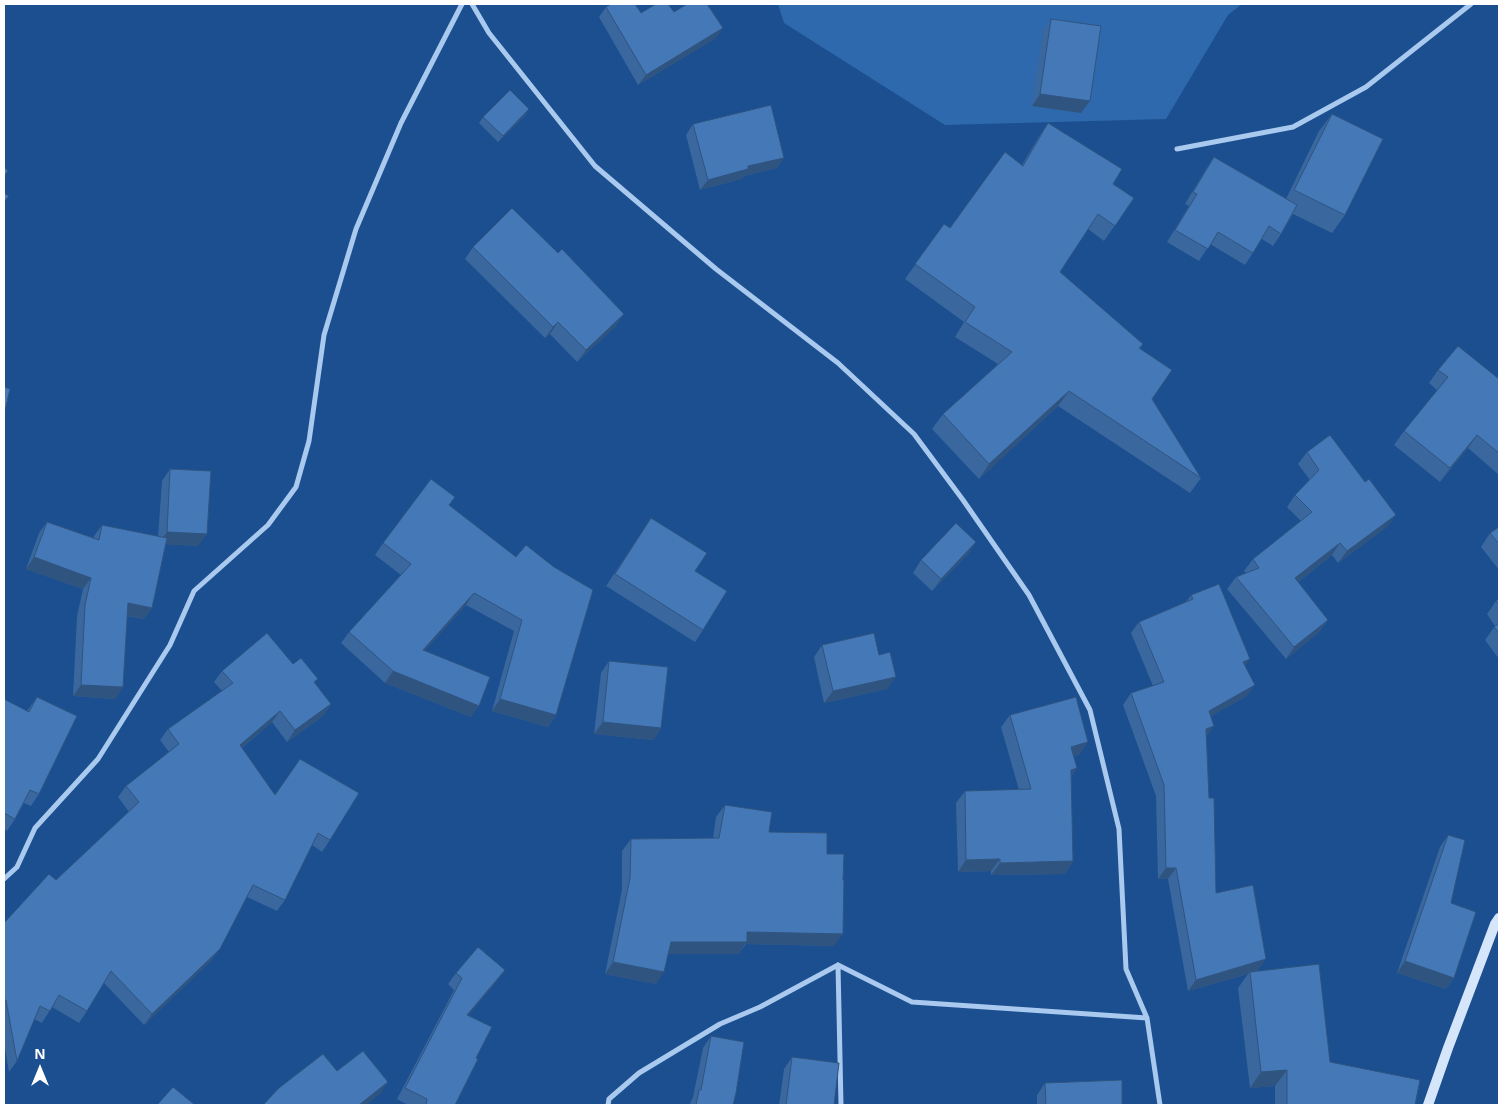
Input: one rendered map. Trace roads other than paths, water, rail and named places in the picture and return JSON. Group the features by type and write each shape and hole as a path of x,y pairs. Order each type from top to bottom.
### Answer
{"main road":[{"path":"1428,1105 1495,924 1499,918"}],"street":[{"path":"4,880 16,867 35,828 98,759 170,645 194,591 268,525 296,487 309,441 324,335 356,229 401,123 462,4"},
{"path":"472,4 489,34 595,166 716,268 838,363 914,434 963,500 1029,595 1090,710 1119,829 1126,969 1147,1018 1160,1105"},
{"path":"1177,149 1293,127 1366,87 1471,4"},
{"path":"838,965 912,1002 1147,1018"},
{"path":"608,1105 609,1099 639,1073 680,1048 720,1024 760,1007 838,965"},
{"path":"838,965 841,1105"}]}
